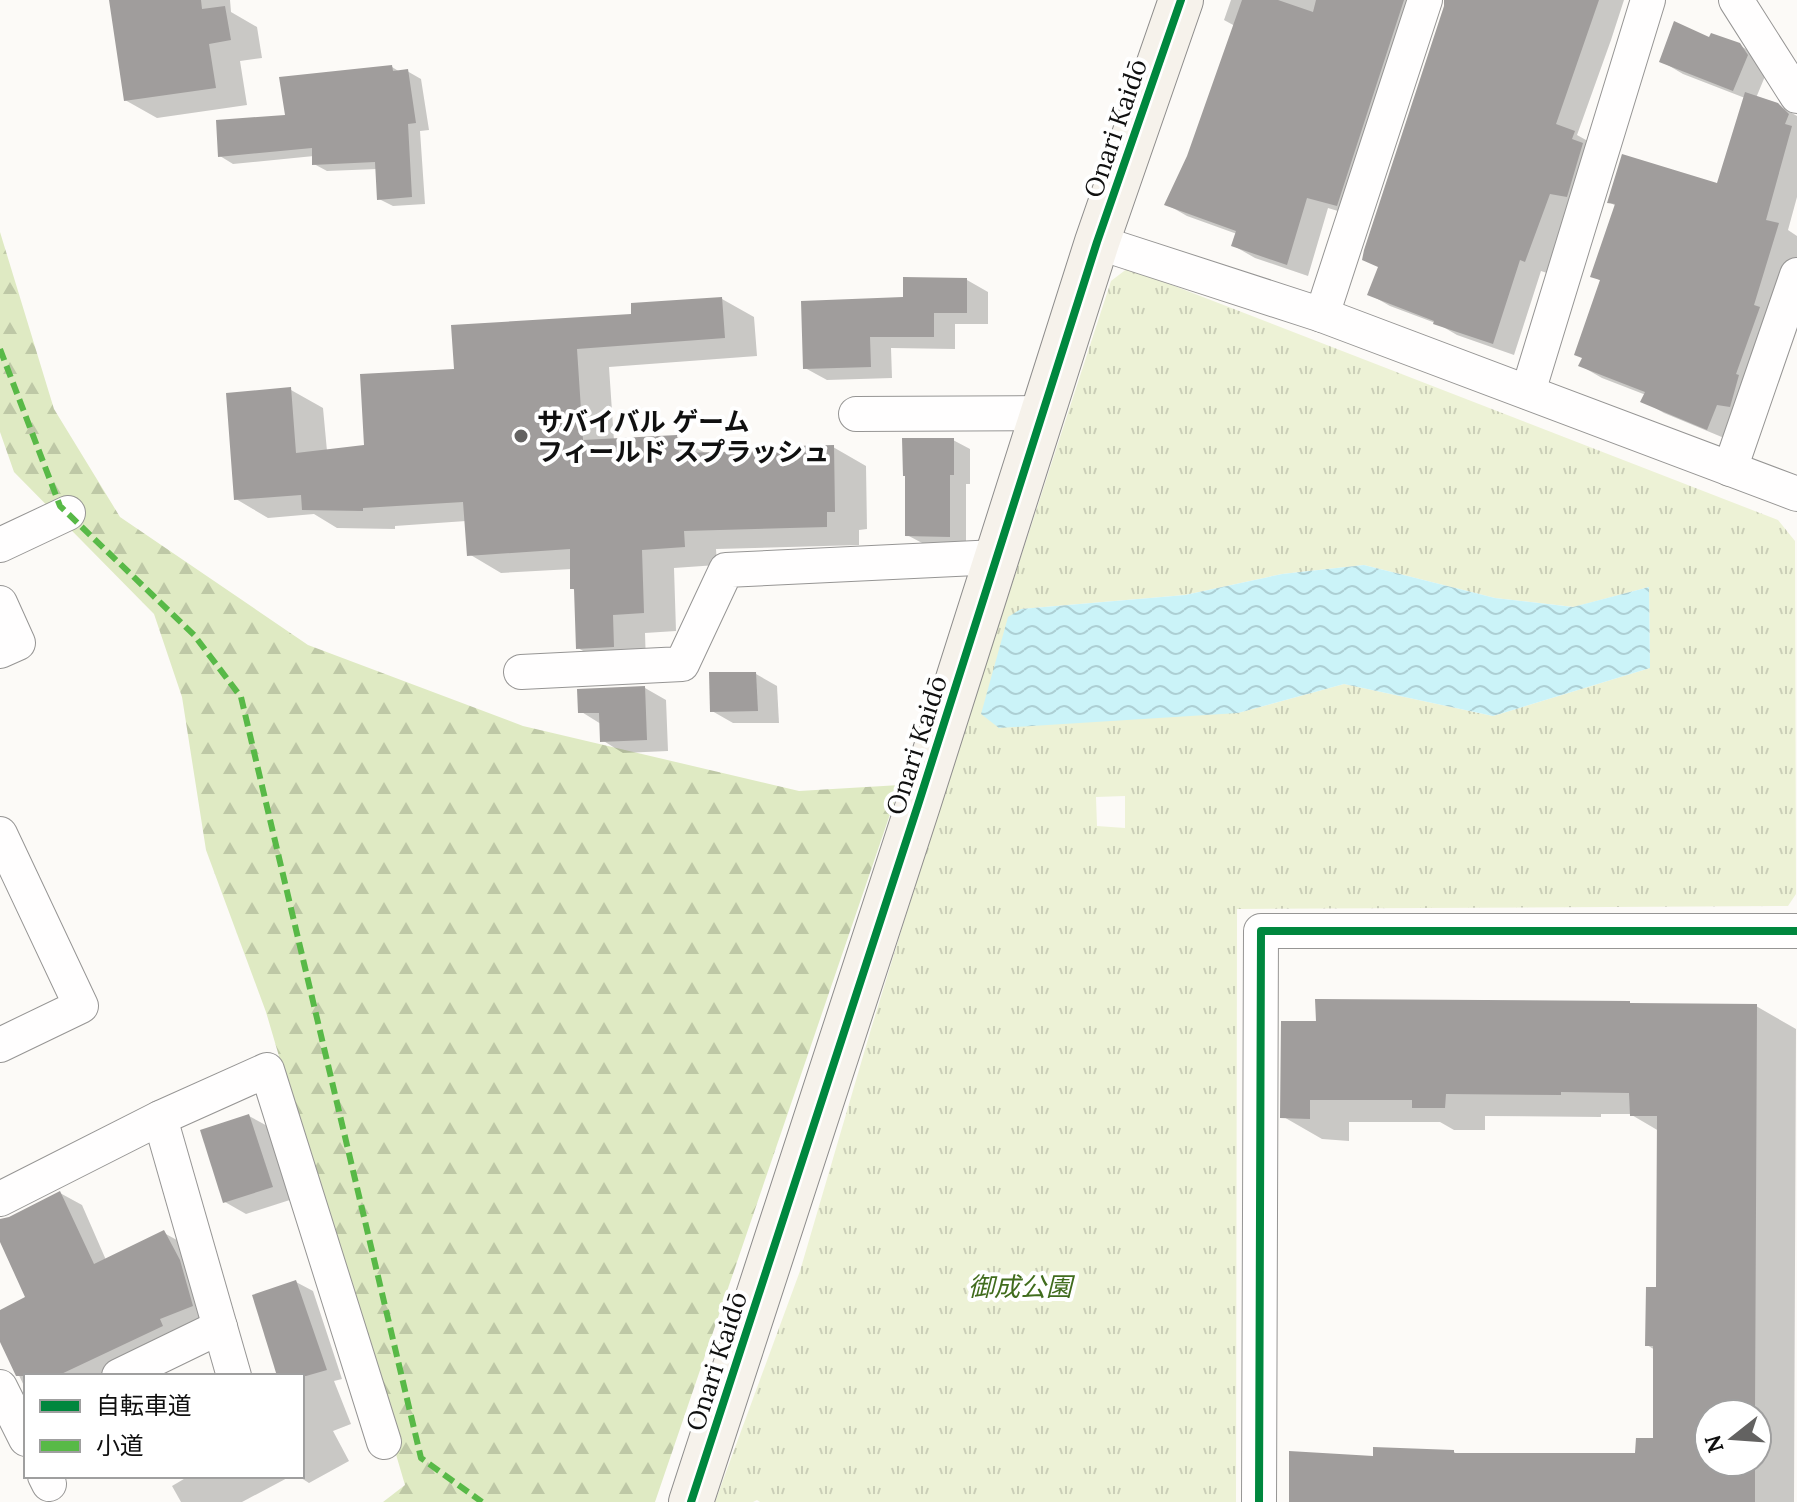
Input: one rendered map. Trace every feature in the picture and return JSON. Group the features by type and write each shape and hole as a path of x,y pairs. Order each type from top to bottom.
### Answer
{"street":[{"name":"Onari Kaidō","path":"691,1502 1097,242 1181,0"},
{"path":"1322,315 1425,0"},
{"path":"1528,392 1648,0"},
{"path":"1736,0 1797,96"},
{"path":"1097,242 1322,315 1797,494"},
{"path":"1730,469 1797,275"},
{"path":"856,414 1043,413"},
{"path":"0,545 68,513"},
{"path":"521,672 682,664 726,570 997,557"},
{"path":"0,603 18,643 0,651"},
{"path":"0,834 81,1006 0,1045"},
{"path":"1259,1502 1261,931 1797,931"},
{"path":"0,1199 160,1118 267,1070 384,1442"},
{"path":"160,1118 233,1374"},
{"path":"123,1374 220,1327"},
{"path":"0,1387 24,1428"}],"green space":[{"path":"0,232 54,409 120,517 308,645 523,726 799,791 900,785 655,1502 383,1502 405,1485 266,1012 206,850 182,697 154,614 14,472 0,432"},
{"name":"御成公園","path":"1128,268 1778,520 1795,541 1796,894 1788,906 1237,909 1236,1502 715,1502 800,1271 940,805 1111,281","holes":["1364,565 1495,598 1574,607 1649,587 1650,668 1493,716 1344,684 1238,713 1021,609 1185,595 1282,574","1125,796 1125,828 1097,826 1096,797"]}],"water":[{"path":"1364,565 1495,598 1573,607 1649,587 1650,668 1493,716 1344,684 1238,713 999,728 981,714 1008,617 1021,609 1185,595 1282,574"}],"building":[{"path":"109,0 201,0 202,9 225,6 231,40 209,44 216,88 124,101"},
{"path":"1242,0 1278,0 1313,12 1316,0 1404,0 1337,206 1307,198 1287,265 1231,246 1236,231 1164,205 1187,156"},
{"path":"1444,0 1599,0 1556,124 1575,131 1572,139 1583,143 1567,197 1550,194 1525,262 1520,260 1493,344 1433,324 1434,321 1367,295 1378,267 1362,260"},
{"path":"1674,21 1709,37 1711,33 1740,43 1748,55 1733,91 1659,62"},
{"path":"392,65 393,71 408,69 416,123 408,124 412,197 377,200 375,162 312,165 312,148 218,157 216,120 285,115 279,77"},
{"path":"1745,92 1778,103 1789,114 1785,124 1792,126 1766,220 1779,223 1754,305 1760,307 1736,374 1739,375 1730,407 1717,405 1707,430 1640,402 1645,392 1578,366 1582,358 1574,355 1600,280 1590,277 1615,204 1607,203 1622,154 1717,183"},
{"path":"903,277 967,278 967,313 934,313 934,337 870,337 871,367 803,369 801,301 903,297"},
{"path":"722,297 725,338 577,349 583,440 677,435 679,453 792,450 792,446 834,445 835,512 827,512 827,527 684,531 685,547 642,550 644,613 613,615 614,647 576,649 570,549 467,556 463,502 363,508 363,511 302,510 301,495 234,500 226,393 291,387 296,453 364,445 360,374 454,369 451,325 631,314 631,303"},
{"path":"902,438 954,438 954,475 950,475 950,537 905,536"},
{"path":"709,672 756,672 758,711 710,712"},
{"path":"645,686 647,740 600,742 599,713 578,713 577,689"},
{"path":"1315,999 1757,1004 1755,1398 1693,1398 1693,1478 1755,1478 1755,1502 1289,1502 1289,1451 1373,1456 1373,1447 1454,1450 1454,1453 1635,1453 1636,1438 1653,1438 1653,1346 1645,1346 1646,1287 1656,1287 1657,1116 1630,1116 1629,1093 1561,1092 1561,1095 1446,1094 1445,1108 1412,1108 1412,1100 1310,1100 1310,1119 1280,1118 1281,1021 1316,1021"},
{"path":"249,1114 273,1187 223,1203 200,1130"},
{"path":"60,1191 94,1264 164,1230 180,1260 193,1306 160,1319 163,1326 61,1374 16,1376 0,1342 0,1310 25,1297 0,1242 0,1219"},
{"path":"296,1280 327,1370 306,1376 276,1374 252,1295"}],"marked path":[{"path":"0,349 60,506 194,635 241,697 421,1458 482,1502"}],"cycle path":[{"path":"691,1502 1097,242 1181,0"},
{"path":"1259,1502 1261,931 1797,931"}],"place":[{"name":"サバイバル ゲーム フィールド スプラッシュ","path":"521,436"}]}
